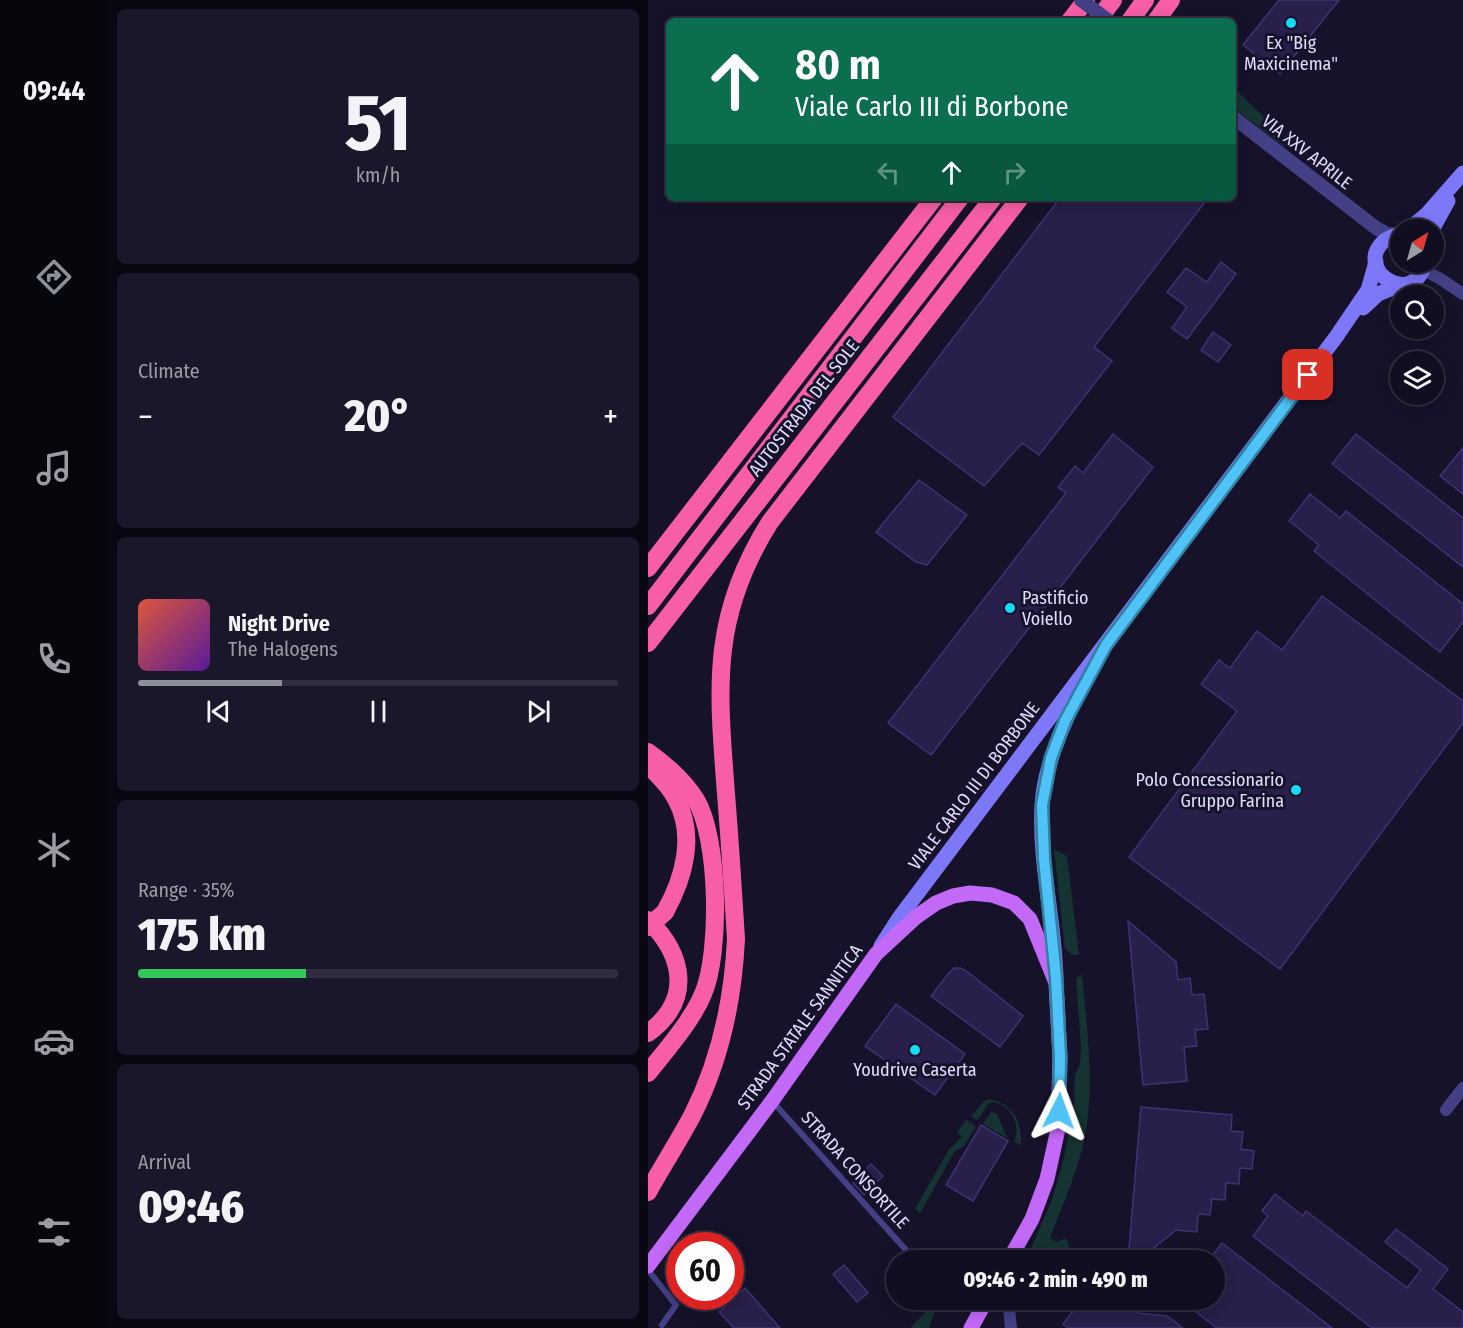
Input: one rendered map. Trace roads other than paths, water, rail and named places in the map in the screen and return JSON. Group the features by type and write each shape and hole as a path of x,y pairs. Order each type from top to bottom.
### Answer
{"highway":[{"path":"1073,18 1086,0"},
{"path":"1099,18 1113,0"},
{"path":"1132,18 1145,0"},
{"path":"1158,18 1171,0"},
{"path":"648,568 932,201"},
{"name":"AUTOSTRADA DEL SOLE","path":"648,606 958,201"},
{"name":"AUTOSTRADA DEL SOLE","path":"648,643 991,201"},
{"path":"648,1192 692,1116 706,1085 718,1052 734,978 736,939 720,692 723,642 729,612 741,575 753,549 770,522 1018,201"},
{"path":"648,752 684,783 704,817 709,835 715,923 714,953 703,994 692,1013 648,1073"},
{"path":"648,765 664,781 677,800 684,820 687,841 685,864 676,892 664,912 648,927"},
{"path":"648,920 662,934 671,949 678,973 677,990 671,1008 656,1027 648,1033"}],"main road":[{"name":"VIALE CARLO III DI BORBONE","path":"1420,219 1463,173"},
{"path":"1439,219 1463,178"},
{"name":"VIALE CARLO III DI BORBONE","path":"876,954 898,918 1336,337 1368,290 1383,242 1390,239"},
{"path":"1376,259 1381,276 1393,284 1400,285"},
{"name":"VIALE CARLO III DI BORBONE","path":"1400,285 1414,281 1419,273"},
{"name":"VIALE CARLO III DI BORBONE","path":"1336,337 1378,294 1390,289"},
{"name":"VIALE CARLO III DI BORBONE","path":"1056,983 1044,859 1042,805 1051,758 1065,721 1106,645"},
{"name":"STRADA STATALE SANNITICA","path":"648,1268 772,1101 876,954 916,917 936,903 953,896 970,893 992,895 1014,903 1030,919 1056,983 1060,1077 1058,1130 1047,1179 1032,1219 1015,1250"},
{"path":"971,1328 981,1310"}],"street":[{"path":"1082,0 1105,18"},
{"name":"VIA XXV APRILE","path":"1236,119 1359,215 1382,231 1390,232"},
{"name":"VIA XXV APRILE","path":"1359,215 1374,236 1376,259"},
{"path":"1434,273 1460,290"},
{"path":"1446,1110 1463,1088"},
{"path":"1009,1310 1011,1328"}],"lane":[{"name":"STRADA CONSORTILE","path":"772,1101 906,1250"},
{"path":"648,1268 676,1305 662,1325"}],"place":[{"name":"Ex \"Big Maxicinema\"","path":"1291,23"},
{"name":"Pastificio Voiello","path":"1010,608"},
{"name":"Polo Concessionario Gruppo Farina","path":"1296,790"},
{"name":"Youdrive Caserta","path":"915,1050"}]}
